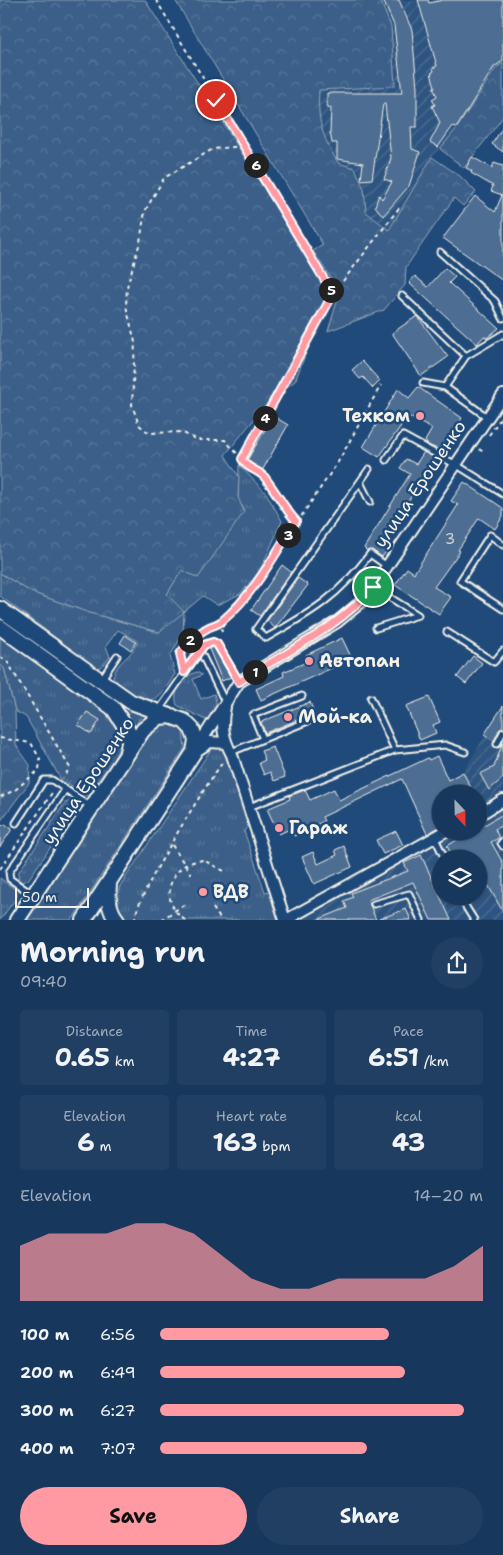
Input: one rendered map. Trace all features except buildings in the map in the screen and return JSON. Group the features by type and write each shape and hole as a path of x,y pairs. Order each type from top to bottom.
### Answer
{"main road":[{"path":"0,609 131,702 178,718 192,729 196,740 194,752"},
{"path":"0,627 113,708 128,732 129,743 126,755"},
{"name":"улица Ерошенко","path":"16,920 126,755 151,722 159,717 178,718"},
{"name":"улица Ерошенко","path":"84,920 194,752"},
{"path":"109,883 108,899 112,914 117,920"}],"street":[{"name":"улица Ерошенко","path":"194,752 239,682 337,622 360,603 457,466 503,395"},
{"path":"226,702 221,726 286,920 432,839"},
{"path":"178,718 207,731 229,750"},
{"path":"194,752 210,742 229,750"},
{"path":"488,809 503,800"}],"lane":[{"path":"440,252 494,301 503,318"},
{"path":"402,296 466,356"},
{"path":"445,387 466,356 503,334"},
{"path":"422,383 445,387 487,418"},
{"path":"386,460 403,436 503,494"},
{"path":"369,469 256,629 266,638 315,610 351,579 370,554 387,566"},
{"path":"360,482 370,502"},
{"path":"502,607 460,580 490,535 503,545"},
{"path":"373,587 418,615 376,628"},
{"path":"447,632 494,662 503,651"},
{"path":"158,711 204,645 213,642 217,644 239,682"},
{"path":"200,651 226,702"},
{"path":"101,680 117,656"},
{"path":"263,739 254,715 302,696"},
{"path":"371,698 395,750"},
{"path":"229,750 313,719"},
{"path":"496,744 503,732"},
{"path":"248,807 395,750 445,745 465,752"},
{"path":"16,823 44,780 52,780 91,807"},
{"path":"33,895 10,879 9,872 65,790"},
{"path":"503,841 501,842 503,846"},
{"path":"374,904 410,894 421,920"},
{"path":"465,905 474,920"}],"path":[{"path":"156,0 333,294"},
{"path":"244,146 213,149 164,178 145,211 140,242 127,287 126,306 136,342 132,405 139,425 149,433 181,432 198,440 224,440 242,459 244,464 265,477 283,507 296,521"},
{"path":"242,459 333,294 399,208"},
{"path":"184,672 180,654 188,642 204,630 220,622 263,573 296,521 338,462 381,385"},
{"path":"489,435 503,415"},
{"path":"457,466 479,449 484,442"},
{"path":"479,449 485,453"},
{"path":"220,622 222,632"},
{"path":"0,657 6,661 70,768 0,868"},
{"path":"0,738 32,743 40,759 39,770 15,790 0,797"},
{"path":"135,920 137,907 208,782 224,761 229,750"},
{"path":"172,845 191,874"},
{"path":"185,920 174,911 170,903 170,888 175,875 184,865 203,860 224,871"},
{"path":"161,920 185,904"},
{"path":"213,908 220,920"}],"shaded area":[{"path":"380,0 503,0 503,63 496,68 457,128 432,157 390,230 366,212 364,189 338,163 324,138 318,116 319,89 391,27"},
{"path":"503,706 503,920 304,920 332,897 428,836 409,796 432,786 432,840 488,840 488,785 434,785 463,772"}],"green space":[{"path":"0,0 145,0 330,292 295,381 273,396 225,455 239,477 238,497 244,512 198,578 182,570 167,594 184,612 159,632 90,613 31,592 0,573"},
{"path":"175,0 380,0 391,27 395,86 319,90 320,120 328,145 338,163 355,168 364,189 366,212 389,230 432,157 460,176 476,192 463,206 454,198 406,267 405,285 384,310 328,331 340,292 313,251 323,245"},
{"path":"503,63 503,117 464,168 440,149 457,128 496,68"},
{"path":"239,465 266,493 282,521 259,573 240,594 217,605 203,596 184,612 183,634 170,656 175,674 163,691 154,699 143,699 131,694 120,686 113,677 118,666 132,652 138,641 118,630 106,646 110,657 101,667 96,668 0,596 0,573 31,592 90,613 159,632 167,594 182,569 198,578 238,497"},
{"path":"0,637 93,699 108,713 117,725 120,737 119,748 106,770 86,796 60,778 26,717 15,711 4,668 0,664"},
{"path":"39,642 142,716 133,729 129,718 120,706 37,646"},
{"path":"0,664 4,668 15,711 16,745 30,765 29,783 0,822"},
{"path":"197,672 202,675 193,679 201,699 214,694 215,698 216,706 214,712 207,721 177,705 177,689 187,677"},
{"path":"168,723 176,725 183,730 185,748 72,920 27,920 148,736 154,730"},
{"path":"212,748 224,751 230,760 249,825 244,831 265,892 270,891 280,920 124,920 118,904 120,886"},
{"path":"71,801 77,805 77,809 28,880 22,882 19,880 18,873 65,803"},
{"path":"0,878 17,891 17,897 0,920"}],"place":[{"name":"Техком","path":"420,416"},
{"name":"Автопан","path":"309,661"},
{"name":"Мой-ка","path":"288,717"},
{"name":"Гараж","path":"279,828"},
{"name":"ВДВ","path":"203,892"}],"route":[{"path":"216,100 333,294 242,459 244,464 265,477 283,507 296,521 263,573 244,598 220,622 204,630 188,642 180,654 181,665 184,672 204,645 213,642 217,644 239,682 337,622 360,603 373,587"}]}
